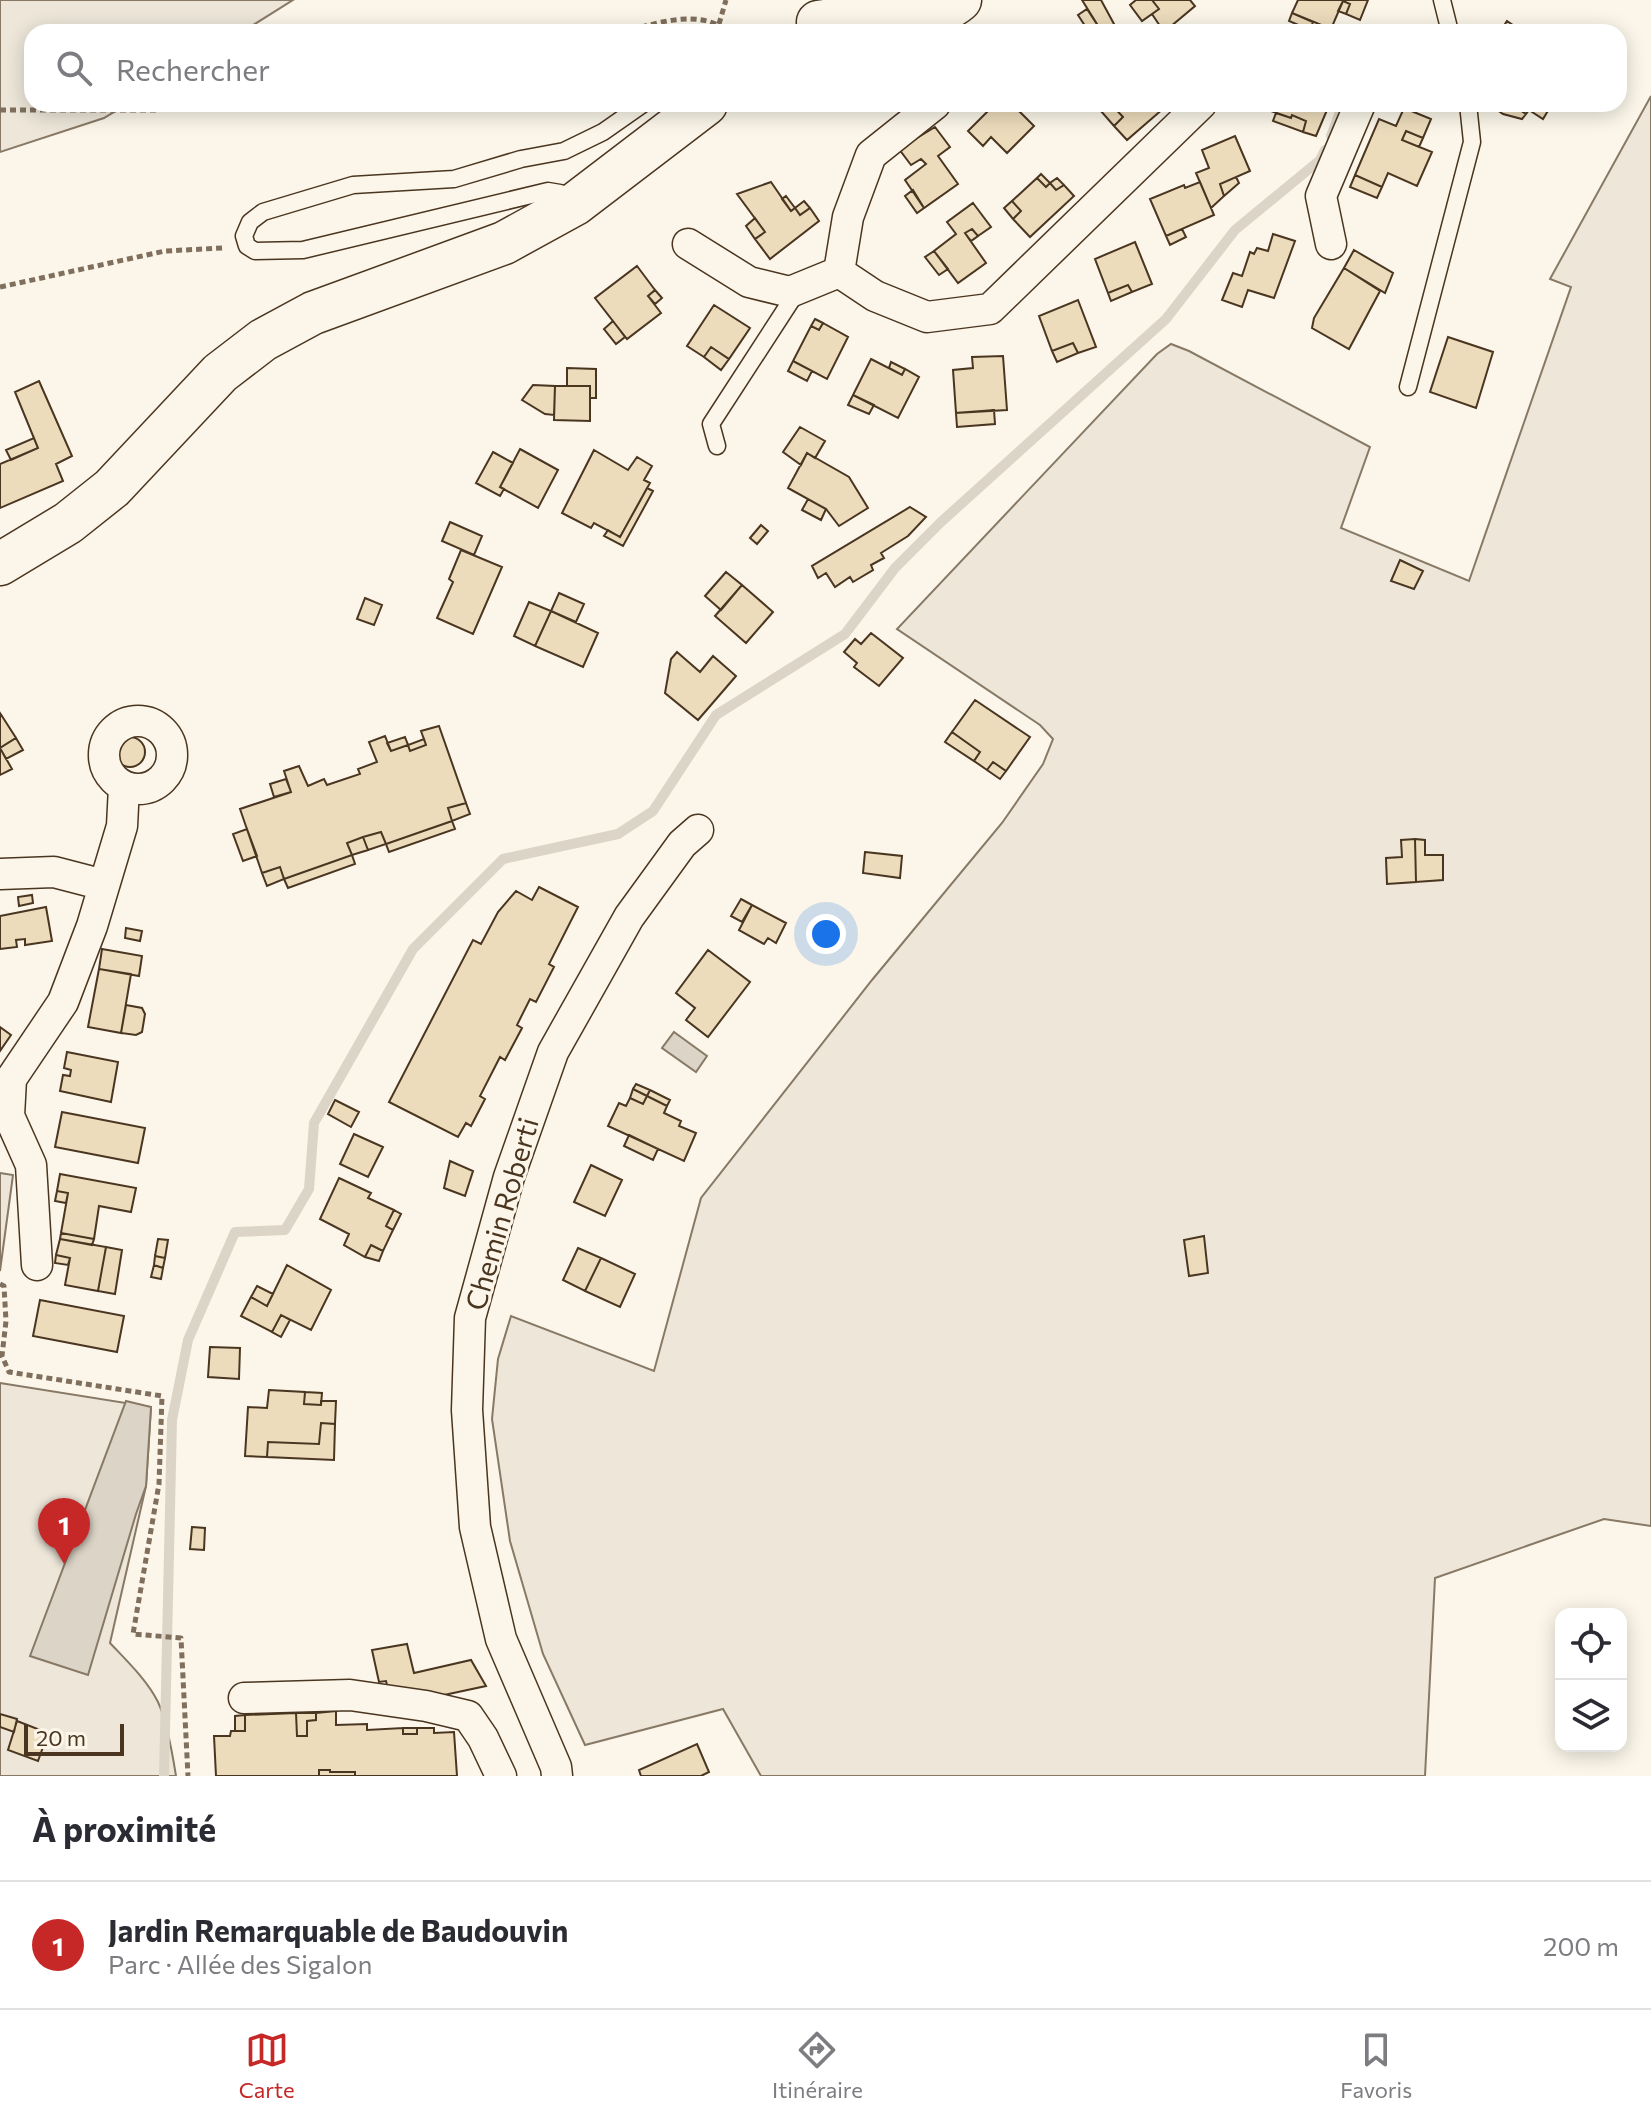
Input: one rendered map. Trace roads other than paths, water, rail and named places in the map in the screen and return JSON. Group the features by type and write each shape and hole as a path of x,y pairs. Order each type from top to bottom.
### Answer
{"street":[{"path":"822,18 954,12"},
{"path":"0,564 68,523 112,488 220,373 263,340 313,313 504,243 575,204 696,112"},
{"path":"839,272 848,217 871,155 925,112"},
{"path":"839,272 875,296 927,317 990,309 1193,112"},
{"path":"1331,244 1321,196 1357,112"},
{"path":"688,244 749,282 790,292 839,272"},
{"path":"37,1265 31,1165 9,1116 11,1079 63,1002 92,926 122,826 124,787"},
{"name":"Chemin Roberti","path":"557,1776 556,1767 501,1639 475,1527 467,1410 470,1318 509,1177 553,1052 629,917 682,844 698,830"},
{"path":"0,874 54,872 104,885"},
{"path":"244,1698 350,1695 426,1706 468,1716 483,1738 501,1776"}],"lane":[{"path":"1442,0 1448,24"},
{"path":"575,204 560,193 548,191 303,250 255,251 247,246 244,236 250,222 263,212 353,185 454,179 521,159 564,151 603,132 632,112"},
{"path":"1408,387 1472,142 1469,112"},
{"path":"717,446 711,424 800,288"}],"waterway":[{"path":"1331,136 1340,112"},
{"path":"164,1776 172,1420 188,1340 235,1232 285,1230 309,1189 314,1123 413,949 503,859 618,834 653,811 716,715 845,634 895,568 941,522 1166,319 1235,230 1320,160 1325,150"}],"place":[{"name":"Jardin Remarquable de Baudouvin","path":"64,1564"}]}
